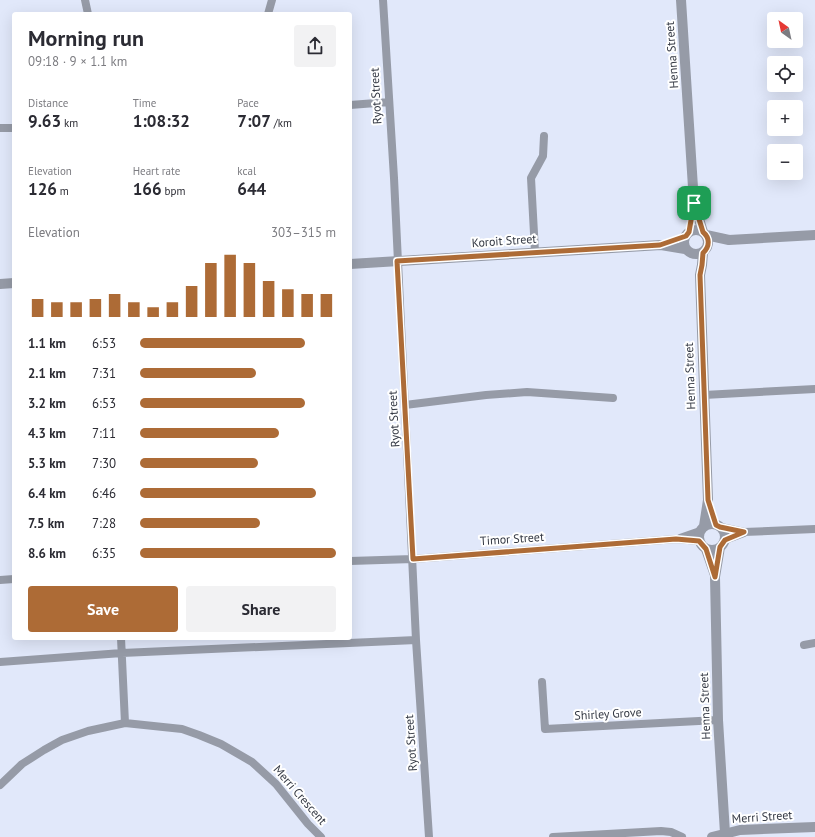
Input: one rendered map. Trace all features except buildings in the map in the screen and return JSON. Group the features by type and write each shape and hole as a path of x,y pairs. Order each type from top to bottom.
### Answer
{"street":[{"path":"85,0 88,12"},
{"path":"88,12 91,0"},
{"path":"269,12 272,0"},
{"name":"Ryot Street","path":"383,0 394,178 416,640 429,837"},
{"name":"Henna Street","path":"682,0 694,203 704,234"},
{"path":"352,105 389,102"},
{"path":"0,128 12,128"},
{"path":"535,252 531,178 543,156 544,136"},
{"name":"Henna Street","path":"687,234 694,203"},
{"path":"729,240 699,254 688,251 683,242 687,234 696,230 704,234 729,240 815,235"},
{"name":"Koroit Street","path":"660,245 687,234"},
{"path":"704,234 708,242 705,251"},
{"name":"Koroit Street","path":"352,264 660,245 688,251"},
{"name":"Henna Street","path":"688,251 700,275"},
{"name":"Henna Street","path":"705,251 700,275 708,500 702,537 715,577"},
{"path":"0,284 12,283"},
{"path":"704,395 815,389"},
{"path":"405,405 486,395 527,392 613,398"},
{"name":"Henna Street","path":"708,500 718,526 724,533 723,544 715,577 718,720 725,833"},
{"path":"744,532 715,550 702,537 712,524 744,532 815,529"},
{"name":"Timor Street","path":"352,561 413,559 702,537"},
{"path":"0,580 12,579"},
{"path":"121,640 125,722"},
{"path":"0,662 122,653 416,640"},
{"path":"804,645 815,644"},
{"name":"Shirley Grove","path":"542,682 545,729 718,720"},
{"name":"Merri Crescent","path":"0,784 22,764 44,750 62,740 88,731 125,722 182,729 200,735 238,753 252,762 276,784 314,831 321,837"},
{"name":"Merri Street","path":"712,837 740,830 815,827"},
{"path":"553,837 617,835 664,831 671,832 682,837"},
{"path":"640,832 652,834 656,837"}],"route":[{"path":"694,203 703,232 708,239 708,245 703,253 700,275 708,500 716,525 744,532 725,540 720,547 715,577 706,549 699,541 676,539 413,559 397,261 660,245 686,236 689,232 694,203"}]}
